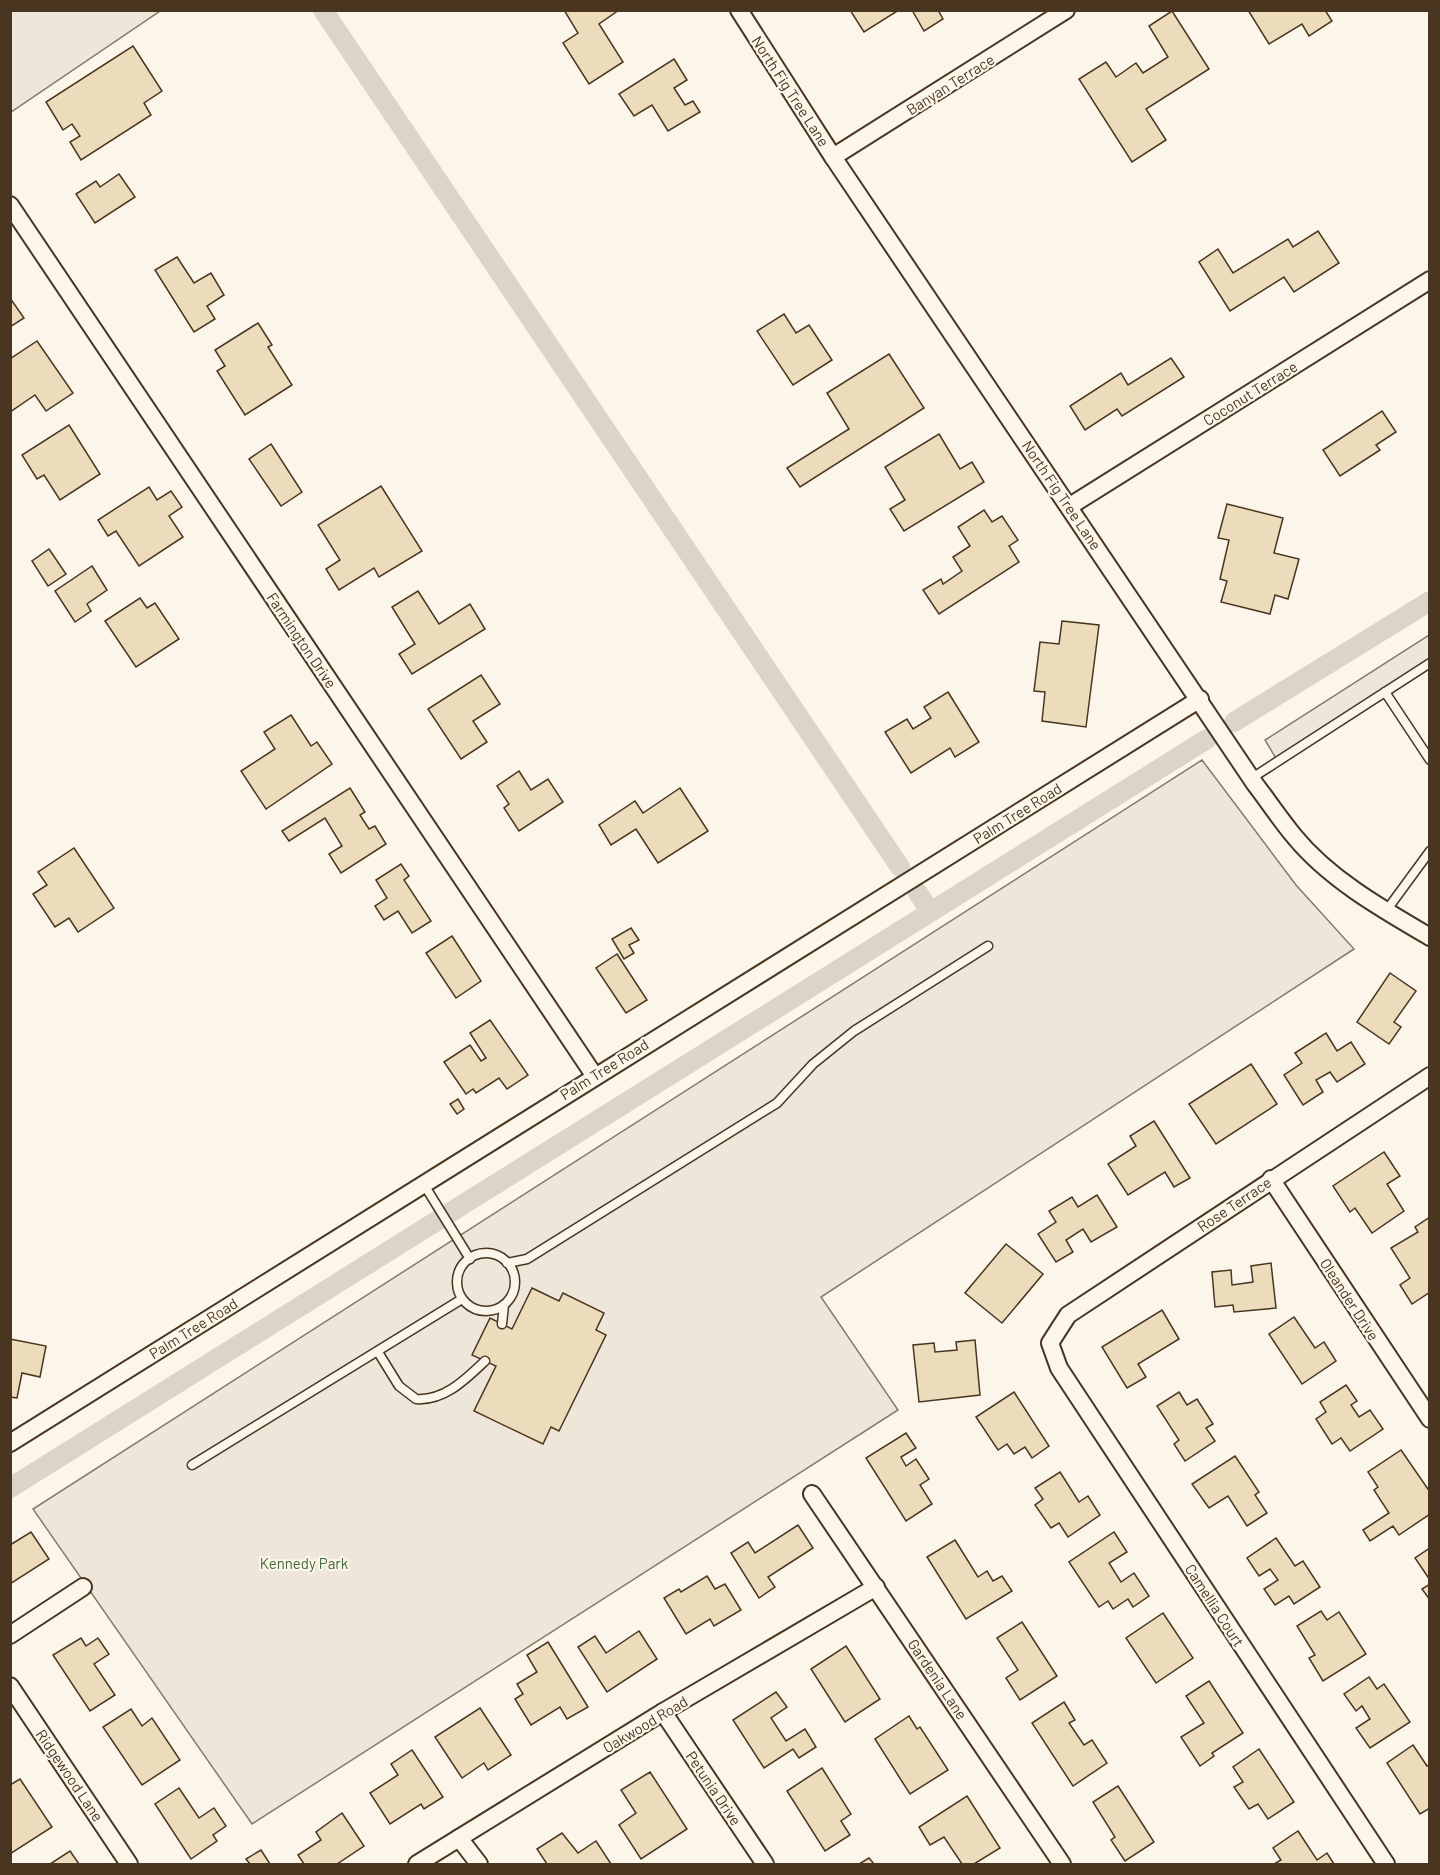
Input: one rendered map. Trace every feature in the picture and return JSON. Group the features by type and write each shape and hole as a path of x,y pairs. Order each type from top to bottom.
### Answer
{"street":[{"name":"North Fig Tree Lane","path":"739,10 833,157 1294,837 1327,869 1386,911 1430,937"},
{"name":"Banyan Terrace","path":"833,157 1066,10"},
{"name":"Farmington Drive","path":"10,205 594,1076"},
{"name":"Coconut Terrace","path":"1070,506 1430,280"},
{"name":"Palm Tree Road","path":"10,1443 427,1189 594,1076 1200,699"},
{"name":"Rose Terrace","path":"1050,1343 1068,1315 1430,1076"},
{"name":"Oleander Drive","path":"1271,1179 1430,1419"},
{"name":"Camellia Court","path":"1050,1343 1059,1368 1386,1864"},
{"name":"Gardenia Lane","path":"812,1494 1062,1864"},
{"path":"10,1635 82,1587"},
{"name":"Oakwood Road","path":"417,1864 663,1712 876,1587"},
{"name":"Ridgewood Lane","path":"10,1686 129,1864"},
{"name":"Petunia Drive","path":"663,1712 765,1864"},
{"path":"459,1838 479,1864"}],"lane":[{"path":"1252,778 1430,663"},
{"path":"1385,692 1430,760"},
{"path":"1386,911 1430,851"},
{"path":"507,1263 527,1258 777,1103 813,1064 854,1031 988,946"},
{"path":"427,1189 470,1259"},
{"path":"493,1254 507,1263 515,1280 510,1298 504,1305 486,1311 469,1305 462,1299 459,1291 459,1274 470,1259 493,1254"},
{"path":"192,1465 462,1299"},
{"path":"502,1324 504,1305"},
{"path":"378,1352 399,1386 416,1399 439,1397 464,1382 485,1361"}],"green space":[{"path":"11,10 160,10 160,11 11,112"},
{"name":"Kennedy Park","path":"1202,760 1296,885 1354,949 821,1297 898,1410 252,1824 33,1509"}],"shaded area":[{"path":"1429,635 1429,669 1280,765 1265,740"}],"building":[{"path":"564,10 619,10 599,24 623,62 589,84 563,43 578,33"},
{"path":"850,10 899,10 864,32"},
{"path":"912,10 938,10 943,19 924,31"},
{"path":"1248,10 1325,10 1332,21 1309,36 1302,24 1269,44"},
{"path":"1172,11 1209,69 1146,109 1166,140 1132,162 1079,79 1106,62 1116,77 1136,63 1143,73 1168,57 1149,26"},
{"path":"133,46 162,91 144,103 151,115 81,160 70,142 80,136 72,124 63,130 46,102"},
{"path":"674,59 687,80 674,88 685,105 693,101 700,112 668,131 652,105 634,116 619,94"},
{"path":"119,174 135,197 95,223 76,194 96,181 100,187"},
{"path":"1318,231 1339,263 1294,292 1284,277 1230,311 1199,262 1218,249 1233,273 1288,239 1293,247"},
{"path":"177,257 194,283 211,273 224,295 207,306 215,319 194,332 155,270"},
{"path":"10,298 24,318 10,327"},
{"path":"784,314 796,333 809,325 832,360 793,385 757,331"},
{"path":"258,323 272,345 268,347 292,385 245,415 217,371 225,366 215,350"},
{"path":"37,341 73,393 46,411 35,395 10,412 10,359"},
{"path":"889,354 924,408 800,487 787,468 849,429 827,393"},
{"path":"1171,358 1184,377 1122,416 1117,409 1085,430 1070,406 1121,373 1128,385"},
{"path":"1382,411 1396,432 1376,445 1380,450 1340,476 1323,450"},
{"path":"69,425 100,474 60,500 44,475 37,479 22,455"},
{"path":"939,434 960,469 972,462 984,482 904,531 890,509 905,500 885,467"},
{"path":"271,444 302,492 281,506 249,459"},
{"path":"381,486 422,551 379,577 374,568 339,590 326,569 340,560 318,525"},
{"path":"149,487 157,500 171,491 182,507 169,516 183,537 139,566 116,531 108,536 98,520"},
{"path":"1227,504 1283,518 1274,553 1299,559 1288,599 1275,595 1270,614 1221,602 1227,581 1220,579 1229,540 1218,538"},
{"path":"984,510 992,522 1002,516 1018,540 1009,546 1019,562 939,614 923,590 941,579 943,584 962,571 953,557 970,546 958,527"},
{"path":"49,549 66,574 48,586 32,561"},
{"path":"92,566 107,590 87,604 91,611 75,622 55,591"},
{"path":"418,591 439,624 470,604 485,629 412,674 399,654 415,644 392,607"},
{"path":"140,598 147,608 155,603 179,639 136,667 105,621"},
{"path":"1062,621 1099,625 1086,727 1042,721 1045,692 1034,691 1040,642 1059,644"},
{"path":"481,675 500,704 473,721 487,742 461,759 428,709"},
{"path":"948,692 979,742 955,757 950,748 911,773 885,732 907,719 913,729 931,718 924,707"},
{"path":"291,715 311,746 317,742 332,764 266,809 241,771 275,749 264,732"},
{"path":"519,771 531,790 548,779 563,802 519,831 504,808 509,804 497,786"},
{"path":"350,788 365,812 360,815 369,829 375,826 386,844 341,873 329,854 342,846 325,818 289,841 282,831"},
{"path":"680,788 708,831 658,863 636,829 611,845 599,825 635,801 643,813"},
{"path":"74,848 114,908 78,932 69,918 55,927 33,894 47,885 38,872"},
{"path":"401,864 409,876 404,880 431,921 412,933 398,911 384,920 375,906 387,898 376,880"},
{"path":"631,928 639,940 629,945 634,953 624,959 612,939"},
{"path":"452,936 481,981 456,998 426,953"},
{"path":"617,954 647,1000 626,1013 596,968"},
{"path":"1390,973 1416,991 1394,1022 1401,1027 1389,1044 1357,1022"},
{"path":"490,1020 528,1075 507,1089 499,1078 476,1093 473,1089 466,1094 444,1062 470,1045 481,1061 486,1058 470,1033"},
{"path":"1326,1033 1337,1051 1351,1042 1365,1064 1337,1082 1330,1072 1316,1080 1323,1092 1303,1105 1284,1075 1302,1063 1295,1053"},
{"path":"1251,1064 1277,1104 1216,1144 1189,1104"},
{"path":"458,1099 464,1109 457,1114 450,1104"},
{"path":"1154,1121 1190,1178 1174,1187 1165,1172 1128,1195 1108,1164 1136,1146 1130,1136"},
{"path":"1384,1152 1400,1176 1387,1184 1404,1211 1372,1233 1355,1208 1350,1212 1333,1186"},
{"path":"1097,1195 1117,1227 1091,1242 1083,1229 1066,1240 1073,1252 1056,1262 1038,1234 1056,1222 1049,1211 1072,1197 1078,1207"},
{"path":"1430,1217 1430,1292 1412,1304 1400,1285 1410,1278 1391,1248 1418,1232 1415,1227"},
{"path":"1006,1244 1043,1274 1002,1323 965,1293"},
{"path":"1271,1263 1276,1308 1234,1312 1233,1305 1215,1307 1212,1272 1231,1270 1232,1285 1253,1282 1251,1266"},
{"path":"532,1288 559,1301 563,1293 604,1313 596,1330 606,1335 559,1431 551,1427 543,1444 474,1411 496,1366 472,1355 490,1318 512,1329"},
{"path":"1162,1310 1179,1339 1138,1364 1146,1377 1127,1388 1102,1347"},
{"path":"1294,1317 1315,1348 1324,1342 1336,1361 1302,1384 1269,1334"},
{"path":"10,1339 46,1346 40,1377 22,1373 17,1398 10,1397"},
{"path":"975,1340 980,1395 919,1402 913,1345 934,1343 935,1352 957,1350 956,1342"},
{"path":"1346,1385 1357,1401 1351,1405 1359,1417 1370,1410 1383,1429 1350,1451 1341,1438 1332,1444 1316,1419 1326,1412 1320,1402"},
{"path":"1014,1392 1049,1446 1032,1458 1025,1447 1014,1454 1007,1444 998,1450 976,1417"},
{"path":"1179,1392 1187,1405 1197,1399 1213,1424 1206,1428 1215,1441 1185,1461 1174,1444 1179,1440 1157,1406"},
{"path":"906,1433 916,1448 901,1457 906,1466 916,1459 929,1479 920,1485 932,1504 906,1521 866,1458"},
{"path":"1401,1450 1430,1492 1430,1514 1399,1535 1393,1526 1370,1541 1363,1530 1389,1513 1374,1490 1378,1487 1368,1472"},
{"path":"1235,1456 1259,1492 1255,1495 1267,1513 1247,1526 1228,1496 1209,1508 1192,1484"},
{"path":"1060,1472 1079,1502 1088,1496 1100,1515 1068,1537 1059,1523 1051,1528 1035,1505 1043,1499 1035,1488"},
{"path":"798,1525 813,1548 768,1577 775,1587 759,1598 731,1553 748,1542 755,1553"},
{"path":"31,1532 49,1559 10,1584 10,1545"},
{"path":"1114,1532 1127,1552 1109,1563 1121,1582 1134,1573 1149,1596 1133,1607 1128,1599 1113,1609 1108,1601 1099,1607 1069,1562"},
{"path":"1276,1538 1295,1566 1303,1561 1320,1587 1294,1604 1289,1596 1275,1605 1264,1589 1278,1580 1270,1569 1259,1576 1247,1558"},
{"path":"955,1540 978,1577 987,1571 993,1581 1002,1576 1012,1591 966,1619 927,1557"},
{"path":"1430,1548 1430,1580 1415,1558"},
{"path":"707,1576 715,1589 725,1584 741,1610 714,1626 710,1619 686,1634 664,1598 679,1589 681,1592"},
{"path":"1430,1584 1430,1600 1422,1589"},
{"path":"1321,1611 1327,1620 1339,1612 1366,1654 1323,1681 1309,1658 1315,1655 1297,1626"},
{"path":"1163,1613 1193,1658 1156,1683 1126,1638"},
{"path":"1022,1622 1057,1676 1020,1700 1006,1678 1018,1670 997,1638"},
{"path":"639,1631 657,1659 607,1692 578,1647 595,1636 606,1653"},
{"path":"81,1638 86,1646 98,1638 109,1654 94,1664 115,1695 90,1711 53,1655"},
{"path":"548,1642 588,1707 567,1719 560,1707 531,1725 515,1699 523,1694 517,1684 537,1672 527,1655"},
{"path":"846,1646 880,1699 845,1722 811,1669"},
{"path":"1369,1677 1377,1689 1384,1684 1410,1722 1370,1748 1356,1728 1370,1719 1362,1706 1356,1711 1344,1694"},
{"path":"1209,1681 1243,1733 1212,1753 1214,1756 1200,1766 1181,1737 1204,1723 1186,1696"},
{"path":"776,1692 787,1707 771,1718 786,1741 805,1729 816,1747 799,1758 793,1749 764,1768 733,1720"},
{"path":"1064,1702 1075,1720 1069,1723 1084,1745 1092,1740 1107,1763 1073,1786 1032,1723"},
{"path":"480,1708 511,1755 488,1770 484,1763 462,1778 435,1737"},
{"path":"131,1709 142,1726 152,1718 180,1760 142,1785 103,1727"},
{"path":"909,1716 917,1729 920,1727 948,1770 910,1794 875,1739"},
{"path":"1413,1745 1427,1766 1430,1765 1430,1808 1420,1814 1387,1763"},
{"path":"1259,1749 1294,1802 1268,1819 1258,1804 1249,1809 1234,1787 1243,1782 1233,1767"},
{"path":"412,1750 443,1797 424,1809 421,1804 390,1824 370,1793 398,1775 391,1764"},
{"path":"822,1768 851,1814 841,1821 850,1835 825,1851 787,1791"},
{"path":"650,1772 687,1829 641,1859 619,1825 636,1813 621,1790"},
{"path":"20,1779 52,1827 10,1854 10,1785"},
{"path":"1118,1786 1154,1842 1125,1861 1111,1840 1115,1837 1093,1802"},
{"path":"179,1788 199,1818 214,1808 226,1826 213,1835 217,1841 191,1859 155,1804"},
{"path":"967,1796 1000,1848 974,1864 962,1864 944,1837 930,1845 919,1827"},
{"path":"342,1813 364,1846 337,1864 304,1864 298,1855 321,1840 316,1832"},
{"path":"1298,1831 1317,1860 1327,1853 1334,1864 1274,1864 1281,1860 1273,1848"},
{"path":"562,1833 578,1853 596,1841 611,1864 547,1864 537,1849"},
{"path":"261,1850 270,1864 250,1864 246,1859"},
{"path":"70,1851 79,1864 50,1864"},
{"path":"869,1858 874,1864 859,1864"}],"waterway":[{"path":"323,10 900,867"},
{"path":"1234,722 1430,601"},
{"path":"10,1488 1207,739"},
{"path":"918,893 930,911"}]}
